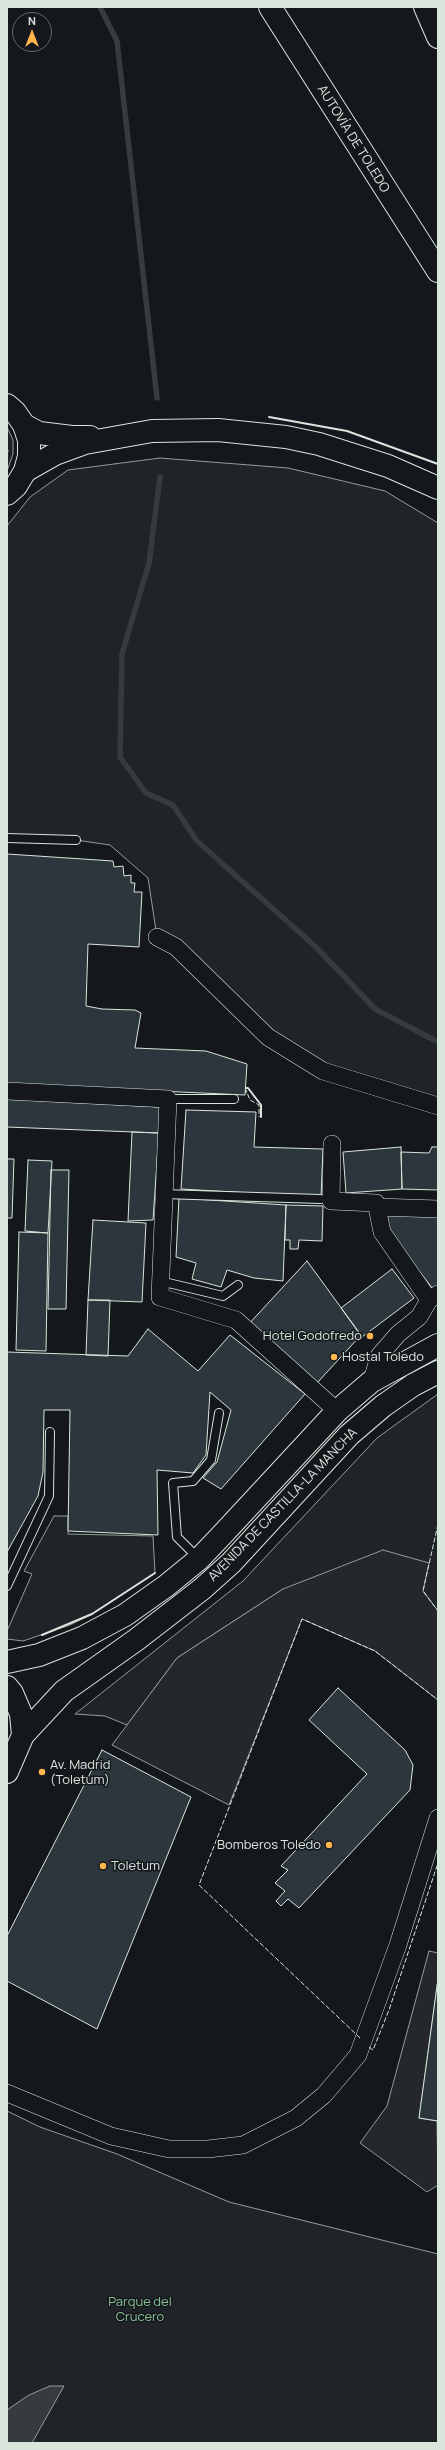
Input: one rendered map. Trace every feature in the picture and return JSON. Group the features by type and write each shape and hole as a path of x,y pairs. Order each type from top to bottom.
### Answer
{"main road":[{"name":"AUTOVÍA DE TOLEDO","path":"270,7 438,271"},
{"path":"425,7 438,37"},
{"path":"7,405 24,425 29,440 29,456 25,471 16,486 7,494"},
{"path":"24,425 40,433 72,437 120,436 197,430 254,433 286,437 360,456 388,466 438,488"},
{"path":"25,471 55,454 85,443 120,436"},
{"name":"AVENIDA DE CASTILLA-LA MANCHA","path":"7,1662 38,1655 82,1638 125,1614 199,1558 337,1411 372,1381 438,1345"},
{"name":"AVENIDA DE CASTILLA-LA MANCHA","path":"23,1735 64,1692 136,1640 231,1563 349,1435 377,1411 413,1385 438,1372"},
{"path":"7,1688 12,1693 21,1714 23,1735 7,1772"}],"street":[{"path":"157,937 176,947 268,1037 323,1071 438,1106"},
{"path":"7,1091 168,1099 160,1297 236,1320 337,1411"},
{"path":"332,1144 331,1201 376,1203 382,1232 434,1296 419,1317 398,1334 379,1356 372,1381"},
{"path":"377,1207 438,1209"},
{"path":"7,2093 111,2136 169,2149 208,2149 243,2145 296,2118 324,2095 358,2055 398,1945 438,1818"}],"lane":[{"path":"7,838 76,840"},
{"path":"168,1099 234,1099"},
{"path":"163,1194 320,1199"},
{"path":"160,1281 223,1296 238,1285"},
{"path":"199,1558 177,1537 173,1483 193,1481 211,1460 219,1413"},
{"path":"7,1586 49,1496 50,1432"}],"green space":[{"path":"7,427 13,440 13,454 7,471"},
{"path":"160,458 288,468 385,491 438,523 438,1106 323,1071 157,937 148,878 110,845 76,840 7,838 7,526 30,497 68,470"},
{"path":"438,1394 438,1611 423,1591 283,1589 177,1658 127,1725 105,1716 75,1714 243,1581 377,1438"},
{"path":"54,1516 68,1516 68,1534 153,1536 155,1573 92,1614 70,1625 23,1641 7,1639 7,1631 32,1574 24,1571"},
{"name":"Parque del Crucero","path":"7,2111 40,2127 117,2154 229,2202 438,2254 438,2443 7,2443"}],"shaded area":[{"path":"383,1550 429,1563 423,1591 438,1611 438,1700 375,1651 302,1619 229,1805 112,1745 177,1658 283,1589"},
{"path":"429,1951 438,1953 438,1979 419,2118 437,2121 438,2185 427,2192 360,2143 387,2106"},
{"path":"50,2386 64,2386 32,2443 7,2443 7,2410 29,2395"}],"building":[{"path":"7,854 113,861 114,867 123,866 124,876 131,875 131,883 135,883 134,892 142,892 139,947 88,944 86,1006 102,1009 135,1010 141,1013 135,1048 206,1051 247,1064 245,1095 7,1084"},
{"path":"7,1099 160,1107 159,1133 7,1127"},
{"path":"186,1110 256,1112 254,1147 323,1149 321,1197 181,1189"},
{"path":"132,1132 159,1133 153,1220 128,1221"},
{"path":"401,1147 402,1189 346,1193 343,1152"},
{"path":"432,1147 438,1147 438,1190 402,1189 401,1152 429,1153"},
{"path":"7,1159 14,1159 12,1218 7,1218"},
{"path":"28,1160 52,1161 48,1233 25,1231"},
{"path":"51,1170 69,1170 66,1309 48,1309"},
{"path":"179,1198 286,1205 283,1281 254,1278 227,1270 221,1287 192,1279 196,1263 176,1257"},
{"path":"286,1205 323,1206 322,1241 299,1240 298,1249 290,1249 290,1240 285,1240"},
{"path":"387,1215 438,1215 438,1285 433,1289 387,1230"},
{"path":"93,1220 146,1223 142,1302 88,1300"},
{"path":"19,1232 48,1233 46,1351 16,1350"},
{"path":"307,1261 361,1335 317,1383 247,1326"},
{"path":"392,1269 414,1298 362,1337 341,1308"},
{"path":"88,1300 110,1300 108,1356 86,1355"},
{"path":"148,1329 198,1371 230,1335 305,1394 221,1489 203,1478 217,1462 231,1410 210,1392 206,1455 193,1473 157,1470 158,1535 68,1531 70,1410 44,1410 43,1472 38,1496 7,1552 7,1352 128,1356"},
{"path":"338,1688 405,1750 413,1765 410,1790 299,1908 288,1899 281,1906 276,1901 285,1891 275,1883 288,1870 281,1866 367,1774 309,1720"},
{"name":"Toletum","path":"102,1750 191,1797 97,2029 7,1981 7,1936"},
{"path":"438,1979 438,2121 419,2118"}],"waterway":[{"path":"100,7 117,41 157,398"},
{"path":"160,477 149,563 122,654 120,757 146,793 173,805 197,841 316,947 375,1009 438,1042"}],"fence":[{"path":"246,1093 246,1090 250,1100 259,1105 259,1117"},
{"path":"438,1524 423,1591 438,1611"},
{"path":"360,2038 199,1885 302,1619 375,1651 438,1700"},
{"path":"369,2047 373,2050 389,2010 438,1863"}],"wall":[{"path":"269,417 347,431 438,464"},
{"path":"246,1088 248,1088 261,1105 261,1117"},
{"path":"42,1635 92,1614 155,1573"}],"place":[{"name":"Hotel Godofredo","path":"370,1336"},
{"name":"Hostal Toledo","path":"334,1357"},
{"name":"Av. Madrid (Toletum)","path":"42,1772"},
{"name":"Bomberos Toledo","path":"329,1845"},
{"name":"Toletum","path":"103,1866"}]}
